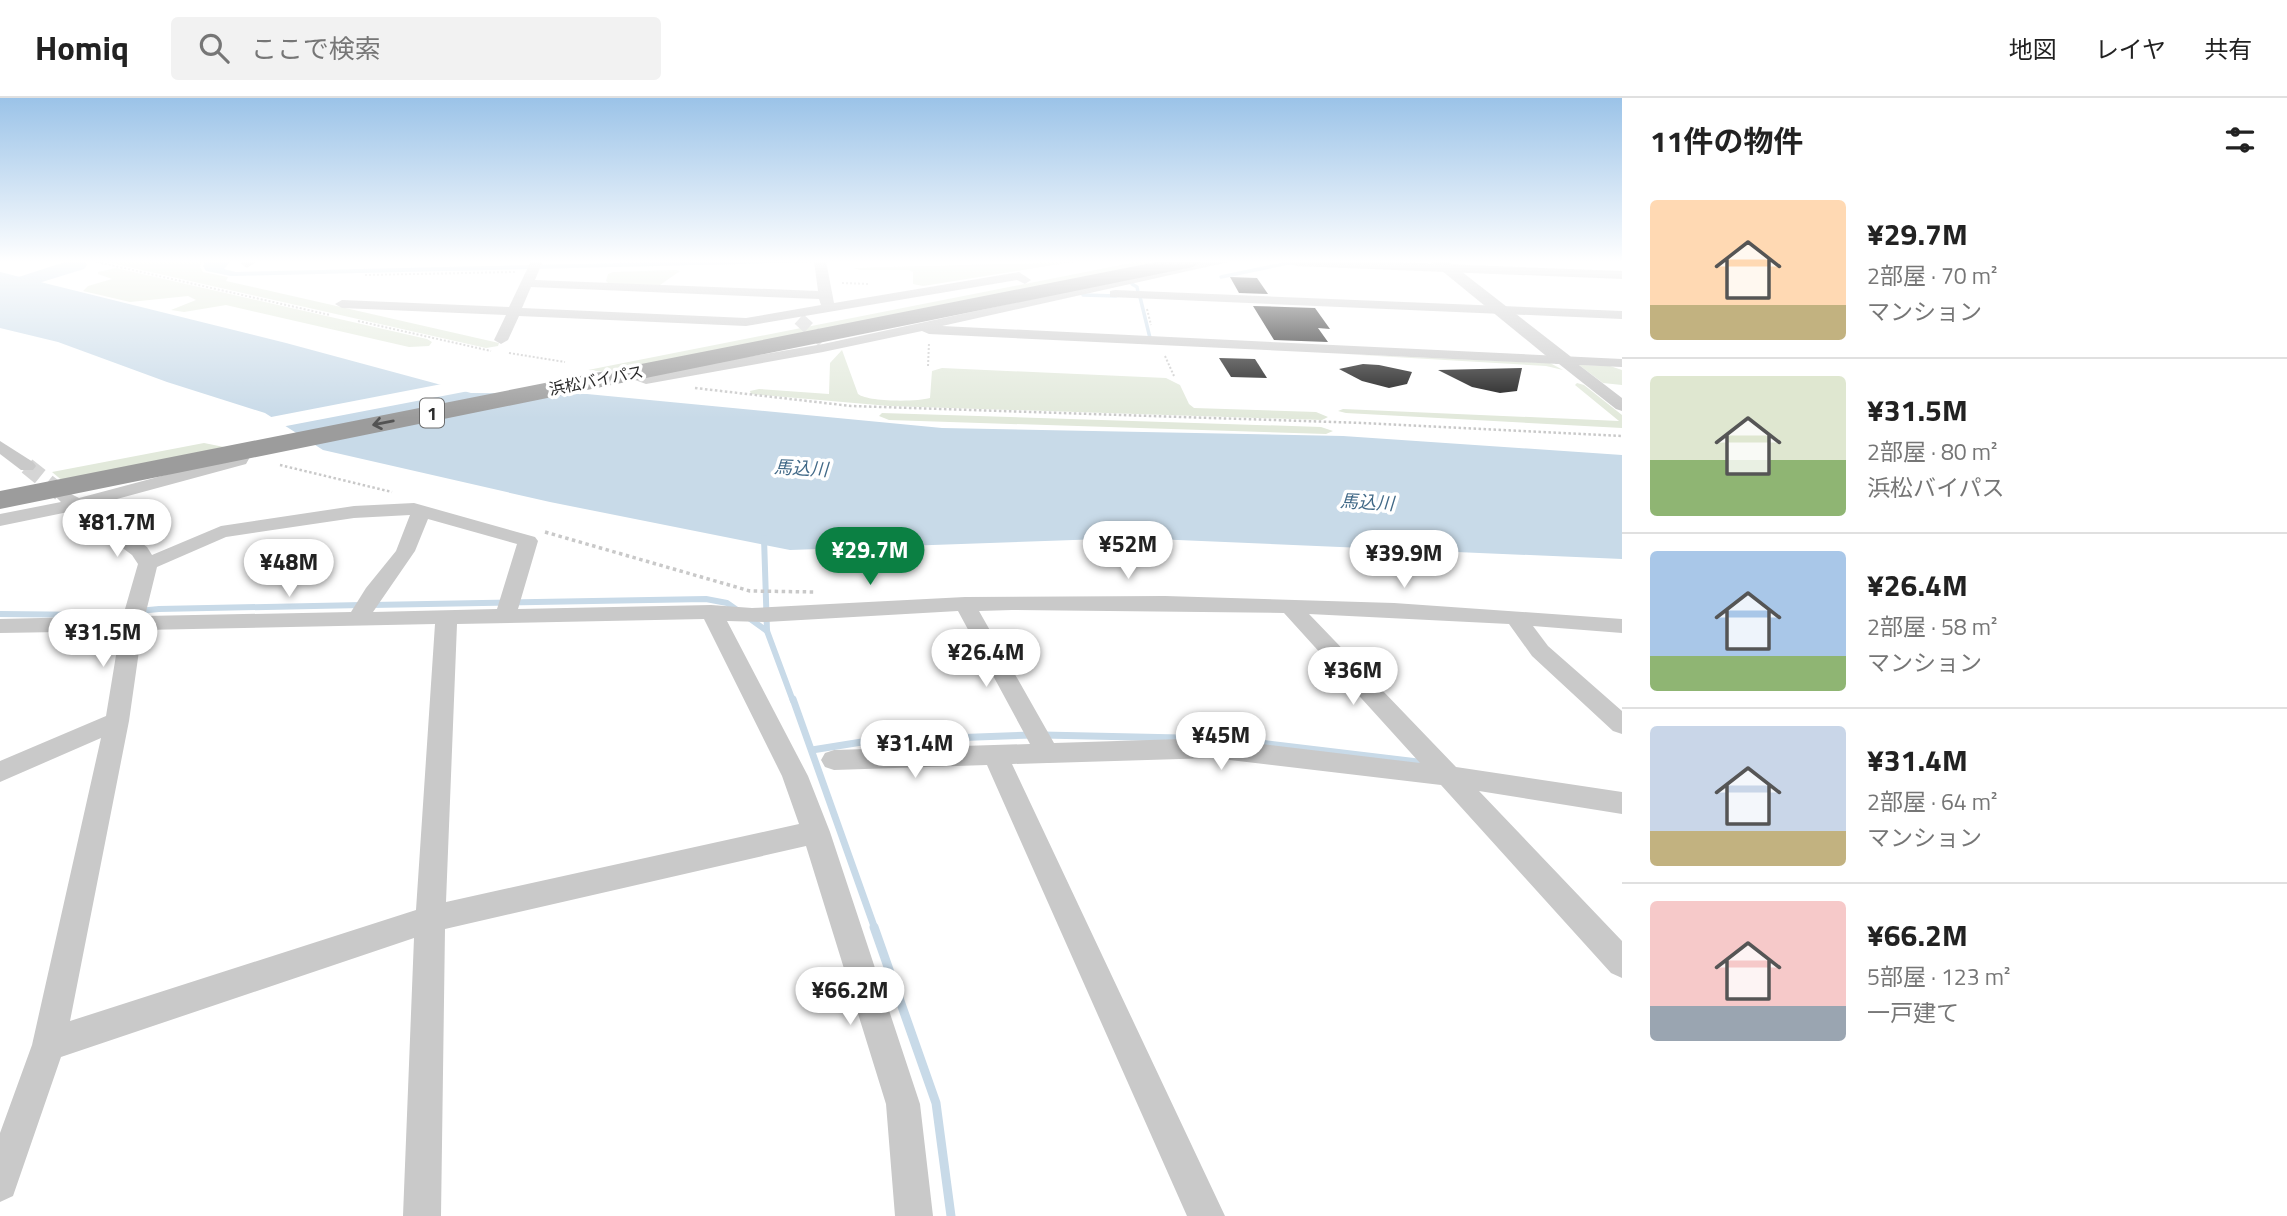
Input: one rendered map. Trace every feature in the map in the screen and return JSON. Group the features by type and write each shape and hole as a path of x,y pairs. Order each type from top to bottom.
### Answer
{"highway":[{"name":"浜松バイパス","path":"16,468 200,439 852,313"},
{"name":"浜松バイパス","path":"0,500 940,313"}],"street":[{"path":"501,340 513,313"},
{"path":"541,313 746,322 811,313"},
{"path":"627,374 646,379 826,344 927,328 992,313"},
{"path":"1503,313 1622,406"},
{"path":"1584,313 1622,315"},
{"path":"927,328 1622,363"},
{"path":"0,446 16,468"},
{"path":"0,520 71,500 240,460 245,450"},
{"path":"0,466 16,468"},
{"path":"0,1183 49,1045 117,721 132,623 148,564 140,551 71,500"},
{"path":"148,564 221,532 354,512 421,510 528,541 505,617"},
{"path":"359,619 367,598 404,554 421,510"},
{"path":"0,626 719,613 781,615 965,604 1101,602 1515,617 1622,626"},
{"path":"965,604 1047,753"},
{"path":"1291,607 1622,963"},
{"path":"719,613 796,776 816,832 902,1104 914,1216"},
{"path":"1515,617 1540,651 1622,725"},
{"path":"420,1215 430,919 446,618"},
{"path":"0,772 117,721"},
{"path":"834,760 1213,748 1448,776 1622,803"},
{"path":"995,755 1206,1216"},
{"path":"49,1045 430,919 816,832"}],"path":[{"path":"1149,313 1156,340"},
{"path":"927,328 928,366"},
{"path":"695,388 864,407 1346,422 1622,436"},
{"path":"750,590 778,591"}],"shaded area":[{"path":"262,313 314,313 432,342 429,346 409,347"},
{"path":"332,313 368,313 499,343 498,346 486,348"},
{"path":"876,313 907,313 606,372 588,370"},
{"path":"842,350 858,394 872,399 904,401 930,398 932,371 942,368 1166,378 1180,385 1189,404 1194,408 1316,412 1328,417 1322,420 889,406 751,394 750,391 759,389 829,394 830,363"},
{"path":"1343,354 1550,363 1563,370 1546,366"},
{"path":"1579,365 1610,366 1622,370 1622,385 1603,383"},
{"path":"1575,385 1584,385 1622,415 1622,428 1338,411 1343,409 1619,421"},
{"path":"882,413 1321,427 1333,431 1326,434 889,420 879,416"},
{"path":"204,443 224,447 64,482 52,472"}],"water":[{"name":"馬込川","path":"0,313 166,313 471,393 587,394 942,428 1343,436 1622,455 1622,559 1131,538 790,550 550,502 323,450 265,413 167,382 58,342 0,328"}],"pier":[{"path":"447,383 474,390 281,427 266,418"}],"building":[{"path":"1257,313 1319,313 1330,329 1318,328 1328,342 1274,340"},
{"path":"1219,358 1255,359 1267,378 1231,377"},
{"path":"1363,364 1412,372 1407,384 1389,388 1362,381 1339,369"},
{"path":"1522,368 1517,391 1500,393 1472,387 1438,370"}],"waterway":[{"path":"1144,313 1150,338"},
{"path":"764,538 767,631"},
{"path":"372,605 706,599 727,603 737,610"},
{"path":"0,614 98,615 159,609 362,605"},
{"path":"749,618 767,631"},
{"path":"767,631 793,701"},
{"path":"793,699 875,929"},
{"path":"812,750 868,741 1033,735"},
{"path":"1043,735 1227,739 1426,763"},
{"path":"874,927 936,1103 951,1216"}],"tunnel":[{"path":"799,319 823,341"},
{"path":"27,466 63,495"}]}
